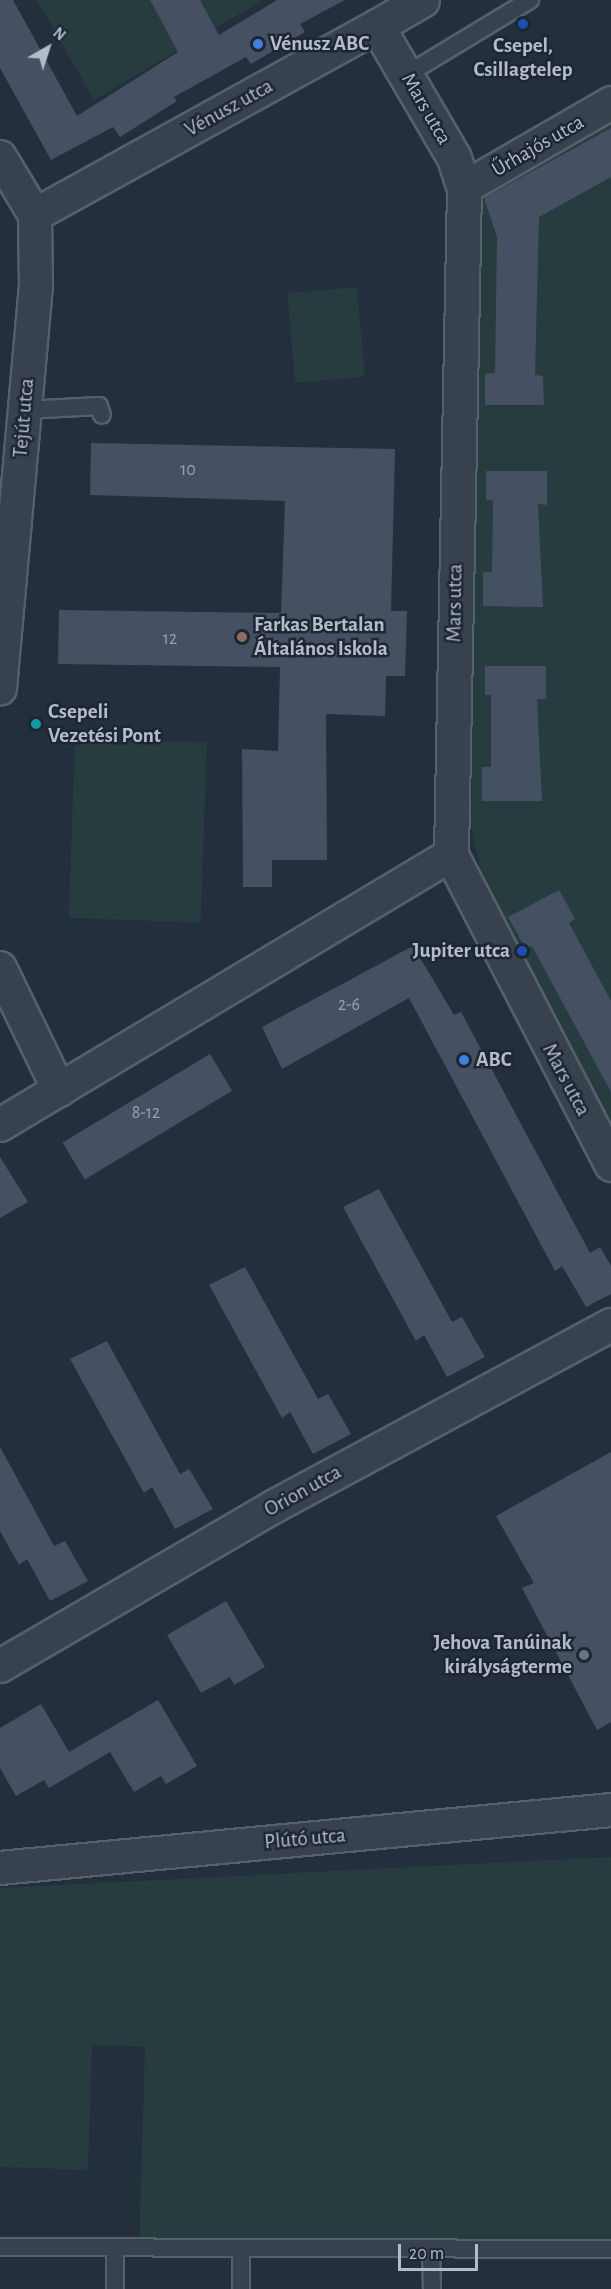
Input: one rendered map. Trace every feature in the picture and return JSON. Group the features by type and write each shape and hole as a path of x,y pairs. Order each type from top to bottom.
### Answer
{"street":[{"name":"Vénusz utca","path":"34,215 422,0"},
{"name":"Mars utca","path":"377,26 454,158 464,188 451,855 611,1164"},
{"name":"Űrhajós utca","path":"464,188 611,104"},
{"name":"Tejút utca","path":"0,157 34,215 36,285 0,688"},
{"path":"0,1125 451,855"},
{"path":"0,968 59,1090"},
{"name":"Orion utca","path":"0,1666 273,1507 611,1325"},
{"name":"Plútó utca","path":"0,1868 611,1810"}],"lane":[{"path":"406,75 530,0"},
{"path":"24,410 99,406 102,415"},
{"path":"0,2247 611,2249"},
{"path":"115,2248 115,2289"},
{"path":"241,2248 241,2289"},
{"path":"431,2249 432,2289"}],"green space":[{"path":"37,0 263,0 94,100"},
{"path":"611,114 611,1133 486,897 471,826 479,190"},
{"path":"357,287 365,377 295,383 287,293"},
{"path":"75,738 207,743 201,922 69,918"},
{"path":"611,1857 611,2257 139,2251 145,2047 92,2045 88,2170 0,2167 0,1888"}],"building":[{"path":"0,0 13,0 77,116 178,52 150,0 200,0 219,35 277,0 345,0 300,24 305,32 251,64 246,57 174,97 177,101 120,137 113,127 51,160 0,68"},
{"path":"611,128 611,177 539,217 535,375 543,376 544,405 485,405 485,374 495,373 497,237 484,198"},
{"path":"91,443 395,449 391,611 407,611 405,676 386,676 385,716 326,714 327,860 272,860 272,887 243,887 242,749 278,751 280,667 58,664 59,610 281,613 285,501 90,495"},
{"path":"486,471 547,471 547,505 538,504 543,607 483,606 483,572 492,572 493,500 486,500"},
{"path":"485,666 546,666 546,699 537,699 542,801 482,801 482,767 491,767 491,695 485,695"},
{"path":"559,890 575,919 569,923 611,1001 611,1092 532,946 526,949 508,917"},
{"path":"413,946 454,1015 461,1012 590,1253 600,1247 611,1266 611,1294 586,1307 562,1266 555,1271 409,998 282,1069 262,1027"},
{"path":"210,1054 232,1091 85,1179 63,1143"},
{"path":"0,1157 28,1202 0,1218"},
{"path":"379,1189 452,1322 462,1317 485,1357 447,1377 424,1335 416,1341 343,1207"},
{"path":"245,1267 318,1399 328,1394 351,1434 313,1454 290,1412 282,1418 209,1285"},
{"path":"107,1341 180,1474 189,1469 213,1509 175,1529 152,1487 144,1493 70,1359"},
{"path":"0,1447 54,1546 65,1541 88,1581 50,1601 27,1559 19,1565 0,1531"},
{"name":"Jehova Tanúinak királyságterme","path":"611,1452 611,1722 597,1730 522,1588 534,1583 496,1516"},
{"path":"226,1601 265,1667 234,1685 230,1677 201,1693 167,1635"},
{"path":"158,1700 197,1766 166,1784 161,1776 134,1792 110,1752 49,1788 44,1780 16,1796 0,1768 0,1728 41,1704 69,1752"}],"place":[{"name":"Csepel, Csillagtelep","path":"523,24"},
{"name":"Vénusz ABC","path":"258,44"},
{"name":"Farkas Bertalan Általános Iskola","path":"242,637"},
{"name":"Csepeli Vezetési Pont","path":"36,724"},
{"name":"Jupiter utca","path":"522,951"},
{"name":"ABC","path":"464,1060"},
{"name":"Jehova Tanúinak királyságterme","path":"584,1655"}]}
